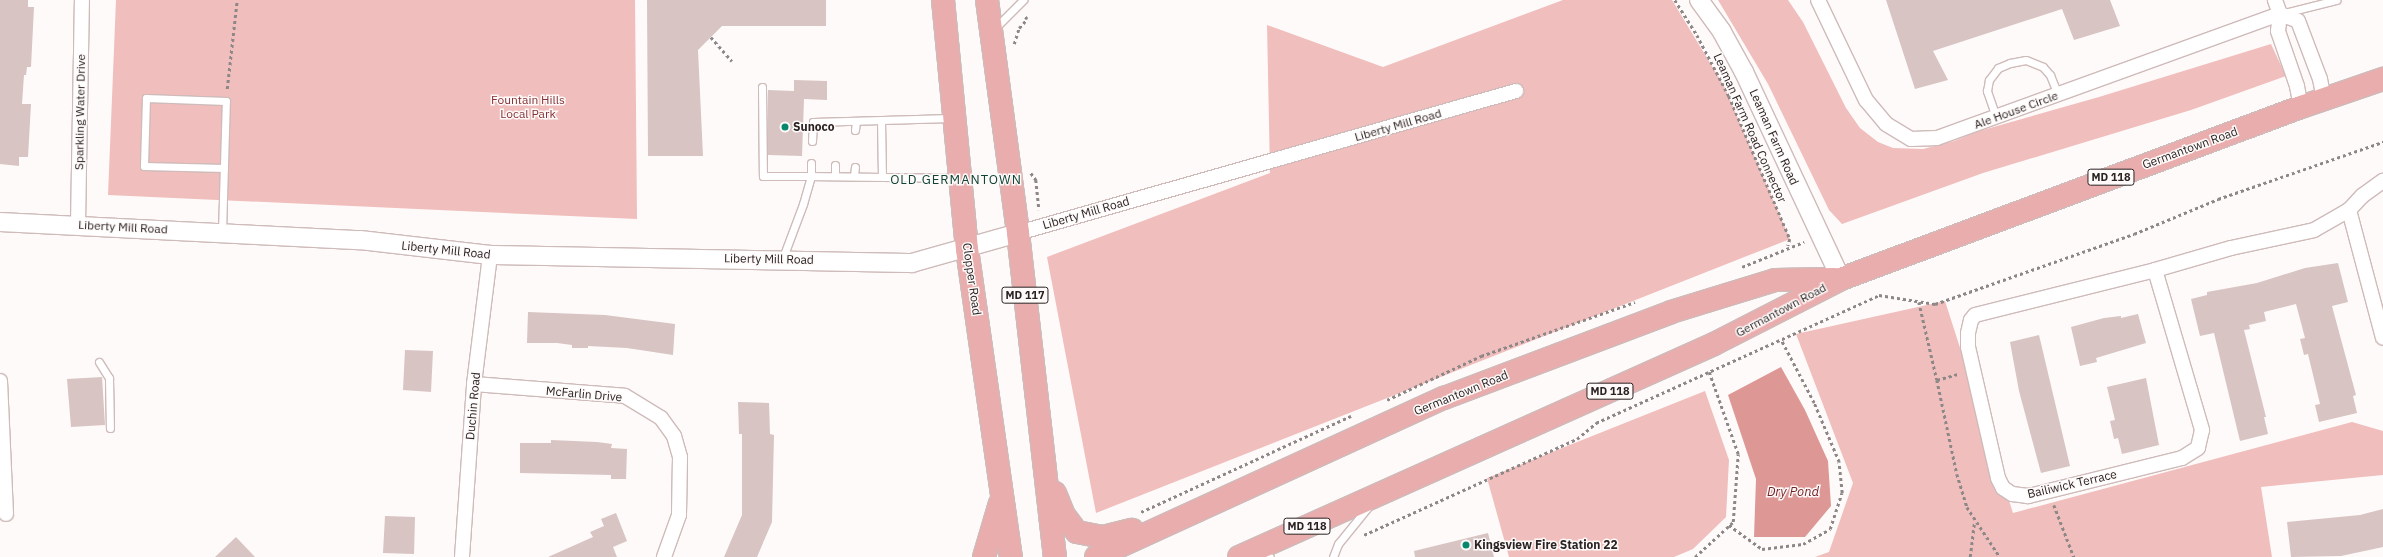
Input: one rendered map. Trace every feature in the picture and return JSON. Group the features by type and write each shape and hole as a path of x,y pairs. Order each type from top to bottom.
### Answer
{"main road":[{"name":"Clopper Road","path":"944,0 967,249 1003,490 1011,557"},
{"name":"MD 117","path":"987,0 1018,233 1055,557"},
{"name":"Germantown Road","path":"1253,555 1376,496 1714,344 1841,278 2301,107 2383,79"},
{"name":"Germantown Road","path":"1096,557 1444,398 1671,312 1775,280 1841,278"},
{"path":"1046,469 1064,515 1077,532 1103,537 1185,516"},
{"path":"984,557 1003,490"}],"street":[{"name":"Sparkling Water Drive","path":"78,225 82,0"},
{"name":"Leaman Farm Road","path":"1699,0 1722,32 1744,72 1841,278"},
{"name":"Ale House Circle","path":"1818,0 1866,100 1886,124 1911,139 1936,138 2280,14"},
{"path":"2276,0 2280,14 2278,31 2297,86 2301,107"},
{"path":"2280,14 2298,21 2320,78 2324,99"},
{"name":"Liberty Mill Road","path":"0,222 360,240 490,255 912,263 967,249 1018,233 1516,91"},
{"name":"Bailiwick Terrace","path":"2155,270 2202,430 2198,448 2182,458 2048,491 2019,496 2003,488 1998,478 1973,370 1968,333 1971,320 1975,315 2155,270 2231,248 2314,230 2349,210 2362,196 2383,181"},
{"path":"2349,210 2383,338"},
{"name":"Duchin Road","path":"462,557 474,384 490,255"},
{"path":"0,381 6,514"},
{"name":"McFarlin Drive","path":"474,384 625,396 661,418 674,436 680,457 679,515 664,557"}],"lane":[{"path":"991,33 1008,13 1023,0"},
{"name":"Ale House Circle","path":"2280,14 2336,0"},
{"path":"1996,117 1987,91 1989,80 1998,68 2010,63 2026,60 2043,67 2050,75 2058,95"},
{"path":"762,87 763,176 882,176 961,178"},
{"path":"222,232 224,168 226,101 146,98 144,166 224,168"},
{"path":"812,141 813,122 956,118"},
{"path":"881,120 882,176"},
{"path":"835,121 835,130"},
{"path":"856,121 856,130"},
{"path":"782,260 804,204 811,176 811,163"},
{"path":"834,165 834,176"},
{"path":"854,176 855,167"},
{"path":"99,362 110,378 110,428"},
{"path":"1333,557 1338,544 1376,496"}],"path":[{"path":"226,101 237,0"},
{"name":"Leaman Farm Road Connector","path":"1675,0 1698,35 1729,96 1790,239 1788,246"},
{"path":"711,37 732,61"},
{"path":"1361,537 1577,439 1596,423 1879,295 1935,304 2034,271 2134,234 2218,199 2383,142"},
{"path":"1919,302 1957,474 1967,507 2000,557"},
{"path":"1730,525 1762,549 1803,544 1830,529 1842,493 1839,462 1814,403 1781,340"},
{"path":"1937,380 1973,370"},
{"path":"1694,557 1733,522 1738,454 1709,372"},
{"path":"2048,491 2074,557"},
{"path":"1970,557 1974,523"}],"green space":[{"name":"Fountain Hills Local Park","path":"116,0 635,0 637,219 108,195"},
{"path":"1563,0 1672,0 1724,86 1790,239 1096,513 1047,257 1270,173 1267,25 1383,67"},
{"path":"1718,0 1788,0 1803,22 1846,108 1860,128 1878,142 1893,148 1923,149 1954,141 1976,132 2099,97 2271,44 2286,76 2191,110 1983,173 1842,224 1829,210 1768,84"},
{"path":"1945,301 2013,513 2352,422 2383,431 2383,475 2261,487 2272,557 1815,557 1829,552 1853,483 1796,334"},
{"path":"1705,391 1729,460 1726,517 1693,549 1674,557 1509,557 1487,478"}],"water":[{"name":"Dry Pond","path":"1781,367 1805,410 1828,461 1831,506 1805,537 1754,537 1756,479 1728,395"}],"building":[{"path":"0,0 28,0 28,7 34,7 31,67 27,67 26,75 24,75 22,104 31,104 28,157 19,157 19,166 0,164"},
{"path":"647,0 826,0 826,26 722,26 698,50 703,156 648,156"},
{"path":"1886,0 2110,0 2120,26 2074,40 2062,9 1933,51 1948,80 1915,89"},
{"name":"Sunoco","path":"794,80 827,81 827,100 804,99 802,156 768,155 768,90 794,91"},
{"path":"2338,263 2348,302 2332,306 2356,395 2353,396 2357,413 2319,422 2315,405 2320,404 2308,354 2304,355 2300,339 2305,338 2296,304 2264,312 2266,321 2249,325 2250,329 2244,330 2266,417 2264,417 2268,434 2240,441 2214,333 2200,336 2191,299 2207,295 2207,292 2257,283 2305,268"},
{"path":"528,312 605,315 675,324 673,355 627,348 588,346 588,348 572,348 572,345 557,343 527,343"},
{"path":"2138,314 2146,343 2096,358 2097,362 2080,366 2071,327 2104,318 2121,316 2121,318"},
{"path":"2039,335 2070,466 2041,473 2019,391 2010,342"},
{"path":"405,350 433,351 431,392 403,390"},
{"path":"102,377 105,425 71,427 67,379"},
{"path":"2146,378 2159,445 2122,454 2118,438 2114,439 2110,421 2115,420 2107,387"},
{"path":"738,402 769,403 770,434 774,435 772,522 757,557 724,557 742,515 742,434 739,434"},
{"path":"551,440 597,442 612,444 611,448 627,449 626,479 611,479 611,475 520,473 520,443 551,443"},
{"path":"2383,509 2383,547 2341,556 2291,557 2287,522 2360,515"},
{"path":"616,513 627,541 613,547 617,557 548,557 593,537 590,532 604,526 601,519"},
{"path":"385,516 415,517 414,554 383,553"},
{"name":"Kingsview Fire Station 22","path":"1488,533 1494,557 1415,557 1414,551"},
{"path":"236,537 255,557 215,557"}],"place":[{"name":"Sunoco","path":"785,127"},
{"name":"Kingsview Fire Station 22","path":"1466,545"}],"district":[{"name":"OLD GERMANTOWN","path":"956,180"}]}
